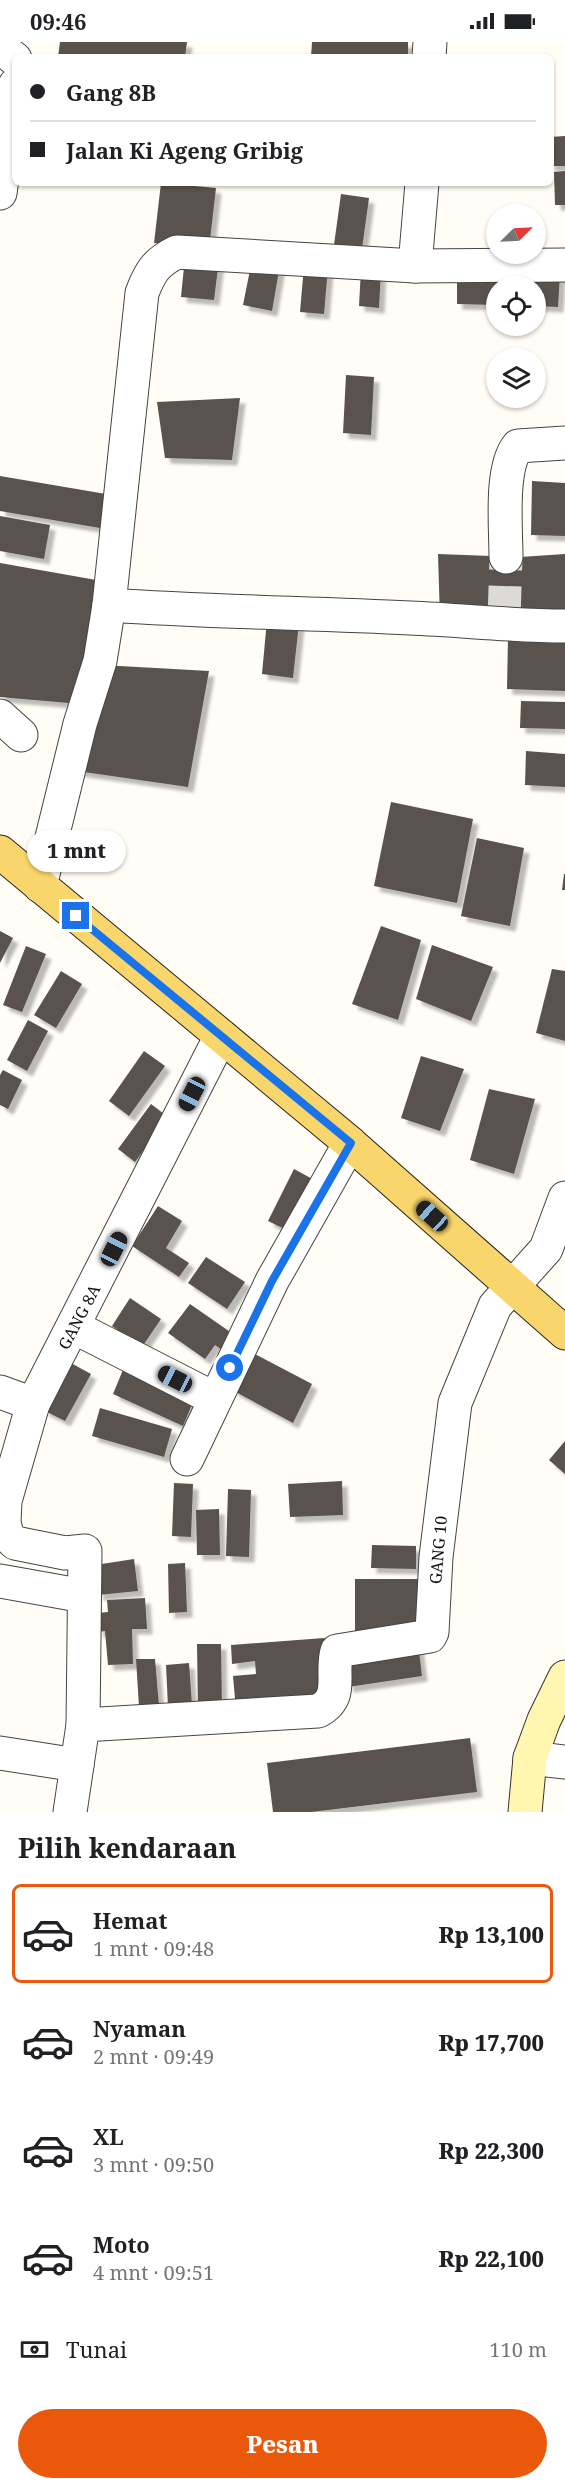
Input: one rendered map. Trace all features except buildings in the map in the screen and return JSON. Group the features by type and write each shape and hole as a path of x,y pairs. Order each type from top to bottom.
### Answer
{"main road":[{"path":"0,852 351,1143 565,1333"}],"street":[{"path":"0,193 12,107"},
{"path":"415,266 422,186"},
{"path":"40,886 80,724 100,661 109,605 142,293 151,270 160,260 177,252 415,266 565,265"},
{"path":"506,556 507,483 512,454 518,446 565,443"},
{"path":"109,605 565,626"},
{"name":"GANG 8A","path":"84,1596 85,1551 64,1553 15,1543 8,1535 4,1522 5,1501 33,1404 221,1036"},
{"path":"187,1459 272,1281 351,1143"},
{"path":"513,1288 546,1249 565,1198"},
{"name":"GANG 10","path":"83,1725 318,1711 329,1705 334,1696 337,1650 424,1638 432,1632 436,1557 455,1403 495,1306 513,1288"},
{"path":"74,1327 215,1399"},
{"path":"0,1392 33,1404"},
{"path":"0,1581 84,1596 83,1725 70,1812"},
{"path":"525,1812 530,1758 544,1720 565,1677"},
{"path":"0,1753 77,1765"},
{"path":"530,1758 565,1762"}],"tunnel":[{"path":"504,619 506,557"}],"route":[{"path":"76,916 351,1143 272,1281 230,1368"}]}
